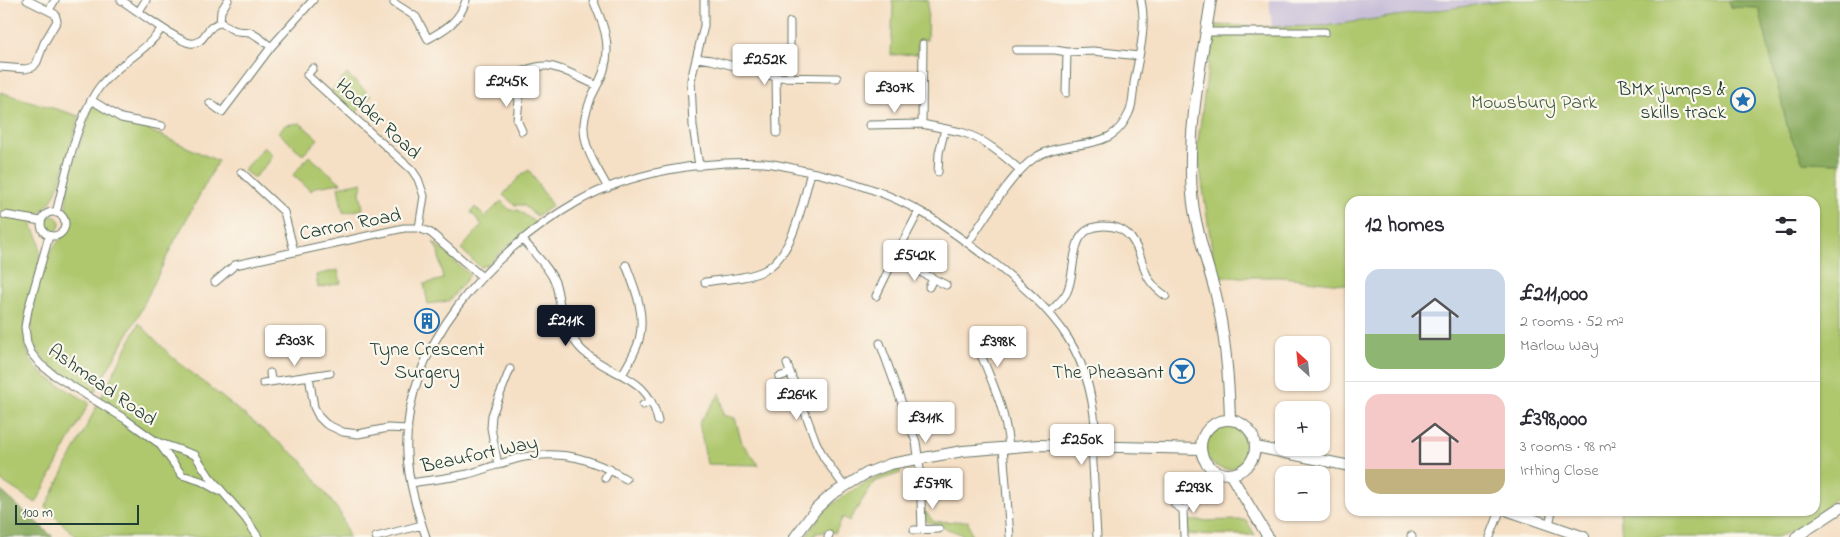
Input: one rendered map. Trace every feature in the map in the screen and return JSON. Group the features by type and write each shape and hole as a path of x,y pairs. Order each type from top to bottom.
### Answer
{"main road":[{"path":"1211,0 1192,131 1191,173 1197,228 1216,296 1221,325 1230,420"},
{"path":"1230,420 1244,424 1254,438 1256,447 1250,462 1238,472 1230,474 1214,470 1207,464 1201,449 1205,432 1211,425 1219,421 1230,420"},
{"path":"795,537 816,509 844,486 866,473 890,464 962,451 1038,445 1201,449"},
{"path":"1256,447 1345,465"},
{"path":"1230,474 1268,537"},
{"path":"1796,537 1808,534 1840,508"},
{"path":"1523,516 1584,537"}],"street":[{"path":"0,67 25,69 33,67 38,62 44,43 57,21 55,14 27,0"},
{"path":"49,10 55,0"},
{"path":"121,0 188,43 197,43 212,26 220,23 234,30 251,33 271,47"},
{"path":"139,11 146,0"},
{"path":"220,23 221,11 228,0"},
{"path":"210,103 222,112 271,47 314,0"},
{"path":"394,4 416,17 428,39 457,20 466,0"},
{"path":"593,0 604,25 607,56 603,72 586,112 585,140 588,152 608,188"},
{"path":"699,166 691,102 691,80 704,26 704,0"},
{"path":"968,243 1020,170 1044,152 1099,141 1111,136 1123,124 1130,111 1139,56 1143,15 1141,0"},
{"path":"790,22 790,77"},
{"name":"Ashmead Road","path":"162,28 155,39 111,74 91,100 81,123 56,213 63,217 64,227 58,235 49,236 28,310 25,327 27,343 31,353 40,364 54,375 126,419 157,442 182,475 201,481 224,494"},
{"path":"1206,32 1324,32"},
{"path":"922,124 923,44"},
{"path":"1016,50 1093,51 1139,56"},
{"path":"1066,93 1067,52"},
{"path":"696,58 776,78 837,78"},
{"path":"496,84 531,69 549,66 596,85"},
{"name":"Hodder Road","path":"313,68 307,75 397,156 417,177 424,196 419,228"},
{"path":"509,78 519,100 517,120 522,131"},
{"path":"776,78 778,133"},
{"path":"91,100 121,118 162,126"},
{"path":"869,125 922,124 962,132 980,140 1020,170"},
{"path":"938,172 938,153 945,129"},
{"path":"426,537 411,484 407,453 408,429 414,391 424,363 440,331 482,278 522,240 578,202 608,188 647,175 699,166 725,163 766,163 841,178 919,211 968,243 1006,272 1050,312 1066,334 1088,380 1096,418 1094,446 1097,537"},
{"path":"240,172 284,212 294,251"},
{"path":"705,282 754,275 765,270 777,259 789,244 811,172"},
{"path":"876,296 919,211"},
{"path":"49,236 42,231 41,221 47,214 56,213"},
{"path":"5,215 41,221"},
{"path":"1050,312 1067,292 1077,240 1087,231 1099,226 1112,226 1122,230 1130,237 1137,247 1146,275 1151,283 1166,296"},
{"name":"Carron Road","path":"215,282 235,265 404,228 419,228 431,233 482,278"},
{"path":"522,240 547,268 555,282 565,323 573,338 583,351 643,389 656,412 658,421"},
{"path":"894,259 946,285"},
{"path":"622,375 640,339 642,317 638,294 626,264"},
{"path":"929,287 933,279"},
{"path":"880,343 908,417 919,458 922,529"},
{"path":"976,343 1000,401 1006,423 1010,536"},
{"path":"787,364 816,442 824,458 844,486"},
{"path":"498,465 491,428 492,415 510,369"},
{"path":"779,377 790,373"},
{"path":"263,382 271,377 330,374"},
{"path":"309,376 314,407 319,417 326,424 343,432 358,434 388,428 408,429"},
{"path":"643,405 651,402"},
{"name":"Ashmead Road","path":"157,442 194,455 258,537"},
{"name":"Beaufort Way","path":"411,484 468,474 522,458 545,454 587,459 610,469 626,479"},
{"path":"605,478 610,469"},
{"path":"1182,510 1190,504"},
{"path":"1175,505 1182,510"},
{"path":"1182,510 1184,537"},
{"path":"1490,537 1498,516"},
{"path":"1549,525 1551,516"},
{"path":"376,537 422,525"},
{"path":"914,530 939,528"}],"shaded area":[{"path":"1269,0 1510,0 1325,26 1272,27"}],"green space":[{"path":"892,0 928,0 927,40 918,40 918,54 891,55"},
{"name":"Mowsbury Park","path":"1510,0 1729,0 1731,7 1759,8 1789,133 1803,162 1840,163 1840,495 1820,511 1820,196 1345,196 1345,284 1283,277 1216,277 1197,148 1214,25 1325,26"},
{"path":"1729,0 1840,0 1840,163 1803,162 1789,133 1759,8 1731,7"},
{"path":"347,74 371,96 355,114 331,92"},
{"path":"0,92 79,116 56,192 48,206 34,216 32,227 39,241 39,257 27,314 25,334 27,352 37,369 55,383 89,403 36,503 0,480"},
{"path":"93,105 218,161 173,244 138,316 94,393 59,372 47,362 35,346 32,333 32,319 37,290 51,251 64,236 68,227 66,204 70,179"},
{"path":"300,123 318,139 303,155 278,132 285,125"},
{"path":"264,147 273,155 270,161 254,178 243,170"},
{"path":"309,156 341,183 315,187 311,191 293,175"},
{"path":"529,170 552,206 537,216 523,205 515,205 503,195 522,174"},
{"path":"363,182 360,192 363,209 343,213 338,187"},
{"path":"501,201 510,210 518,210 536,223 487,265 480,267 461,249 482,225 471,212 475,207 485,217"},
{"path":"49,216 55,216 60,221 58,230 49,232 44,227 44,221"},
{"path":"433,242 470,275 449,301 428,304 424,284 443,279 438,251"},
{"path":"338,270 341,283 318,288 316,275"},
{"path":"139,323 172,357 302,461 340,513 349,537 77,537 45,508"},
{"path":"720,393 723,415 735,418 742,443 759,465 707,464 699,423"},
{"path":"1223,425 1231,425 1243,431 1249,447 1243,463 1231,469 1223,469 1211,463 1205,451 1205,443 1211,431"},
{"path":"899,469 901,473 874,482 849,521 843,517 835,533 826,530 816,533 814,537 806,537 824,512 846,494"},
{"path":"0,490 53,537 0,537"},
{"path":"925,511 934,522 968,521 972,537 964,537 964,535 928,522 925,518"},
{"name":"Mowsbury Park","path":"1620,516 1814,516 1801,527 1777,537 1622,537"},
{"path":"1246,520 1255,535 1188,534 1187,521"}],"place":[{"name":"BMX jumps & skills track","path":"1743,100"},
{"name":"Tyne Crescent Surgery","path":"427,321"},
{"name":"The Pheasant","path":"1182,371"}]}
